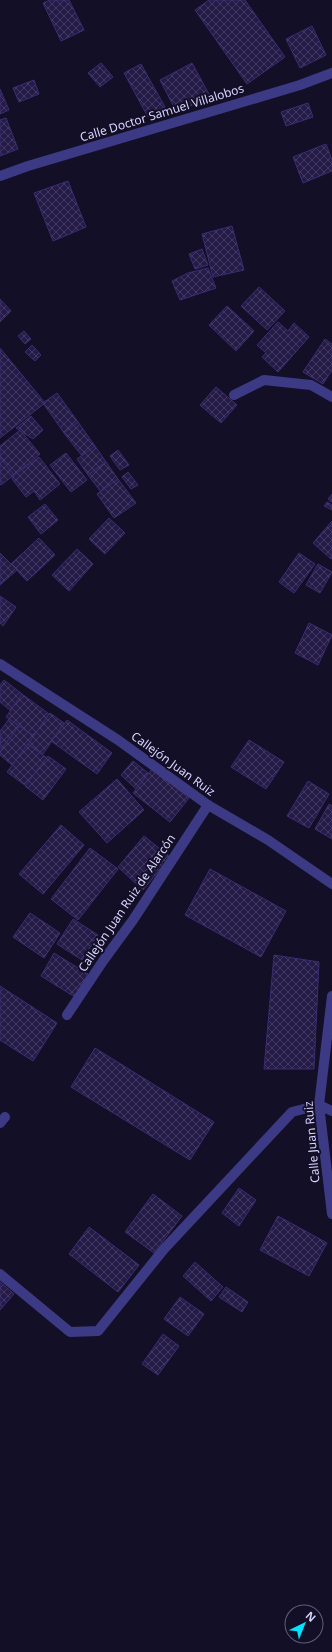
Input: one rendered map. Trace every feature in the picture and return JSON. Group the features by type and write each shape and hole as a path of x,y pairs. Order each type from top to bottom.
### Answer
{"street":[{"name":"Calle Doctor Samuel Villalobos","path":"0,176 28,166 300,85 332,73"},
{"path":"234,395 264,380 311,385 332,397"},
{"name":"Callejón Juan Ruiz","path":"0,664 118,740 208,805 268,840 332,884"},
{"name":"Callejón Juan Ruiz de Alarcón","path":"67,1015 103,961 133,920 208,805"},
{"name":"Calle Juan Ruiz","path":"332,996 319,1105 332,1214"},
{"path":"0,1274 70,1332 98,1331 164,1249 292,1112 319,1105 332,1110"}],"building":[{"path":"50,0 69,0 84,30 61,41 43,3"},
{"path":"209,0 245,0 285,57 247,84 195,10"},
{"path":"312,26 326,55 300,68 286,39"},
{"path":"101,63 113,77 100,87 88,73"},
{"path":"192,63 210,96 177,113 160,80"},
{"path":"141,64 165,107 148,117 124,73"},
{"path":"34,80 39,94 19,102 13,88"},
{"path":"0,89 9,110 0,114"},
{"path":"308,103 313,117 286,126 281,112"},
{"path":"6,118 18,149 0,156 0,120"},
{"path":"326,144 332,160 332,171 303,183 293,157"},
{"path":"68,181 86,227 53,241 34,193"},
{"path":"232,226 244,270 213,277 202,234"},
{"path":"202,249 208,265 195,269 189,254"},
{"path":"208,268 216,288 180,300 172,281 188,273"},
{"path":"259,287 285,311 267,330 241,306"},
{"path":"0,299 11,311 0,322"},
{"path":"227,306 254,331 236,351 209,325"},
{"path":"278,322 288,331 294,323 309,337 278,372 262,357 266,353 257,345"},
{"path":"24,331 31,339 25,344 18,336"},
{"path":"325,339 332,344 332,370 323,384 303,372"},
{"path":"32,345 41,355 35,361 25,352"},
{"path":"0,348 45,403 0,438"},
{"path":"216,387 237,405 221,423 200,405"},
{"path":"57,393 78,422 64,433 43,403"},
{"path":"31,416 43,430 33,439 16,428"},
{"path":"78,422 95,446 82,456 64,433"},
{"path":"20,430 40,454 14,475 0,458 0,446"},
{"path":"95,446 106,462 88,475 77,459"},
{"path":"118,450 129,465 120,470 110,456"},
{"path":"66,453 87,480 71,492 50,465"},
{"path":"0,457 14,475 1,485 0,484"},
{"path":"39,457 60,484 40,500 34,491 26,497 12,479 14,475"},
{"path":"106,462 118,479 101,492 88,475"},
{"path":"128,472 138,485 131,489 122,477"},
{"path":"118,479 136,503 114,518 97,494"},
{"path":"332,494 332,501 331,502 328,499"},
{"path":"327,502 332,505 332,510 324,506"},
{"path":"45,504 58,520 41,534 28,517"},
{"path":"109,518 125,533 105,554 89,539"},
{"path":"332,521 332,558 331,559 313,543"},
{"path":"39,538 55,555 27,581 11,564"},
{"path":"77,549 93,564 69,591 52,575"},
{"path":"0,553 17,570 0,585"},
{"path":"299,553 315,564 294,593 279,582"},
{"path":"318,564 332,572 320,593 306,585"},
{"path":"0,596 16,607 3,626 0,623"},
{"path":"309,623 332,635 318,665 295,653"},
{"path":"4,680 22,694 11,711 0,702 0,685"},
{"path":"22,694 49,714 34,736 6,717"},
{"path":"50,713 64,723 43,754 28,744"},
{"path":"9,719 19,726 1,749 0,731"},
{"path":"67,720 112,753 97,774 51,741"},
{"path":"19,726 34,736 12,765 0,755 0,751"},
{"path":"249,740 284,762 266,789 231,767"},
{"path":"28,744 47,758 26,786 7,772"},
{"path":"48,756 66,769 43,800 25,786"},
{"path":"133,761 148,773 136,789 121,775"},
{"path":"152,769 189,798 170,822 133,793"},
{"path":"117,779 144,810 107,843 79,812"},
{"path":"308,781 329,794 309,828 287,816"},
{"path":"329,804 332,806 332,839 315,829"},
{"path":"61,825 84,845 43,894 19,874"},
{"path":"144,836 170,857 143,890 118,867"},
{"path":"90,848 118,869 78,920 51,899"},
{"path":"210,869 286,911 261,957 185,915"},
{"path":"30,913 60,933 44,958 13,937"},
{"path":"73,919 98,935 82,960 57,944"},
{"path":"54,953 88,974 75,997 41,976"},
{"path":"274,955 319,962 314,1069 264,1069"},
{"path":"0,986 57,1023 33,1061 0,1040"},
{"path":"95,1048 214,1122 190,1160 71,1087"},
{"path":"239,1188 256,1200 239,1226 222,1213"},
{"path":"153,1194 182,1216 154,1253 125,1232"},
{"path":"278,1216 327,1243 309,1276 260,1250"},
{"path":"89,1227 139,1265 118,1292 69,1254"},
{"path":"195,1262 223,1287 211,1301 183,1276"},
{"path":"0,1282 14,1294 0,1310"},
{"path":"226,1287 248,1302 242,1312 219,1297"},
{"path":"180,1297 204,1314 188,1336 164,1319"},
{"path":"163,1334 179,1346 158,1375 142,1364"}]}
